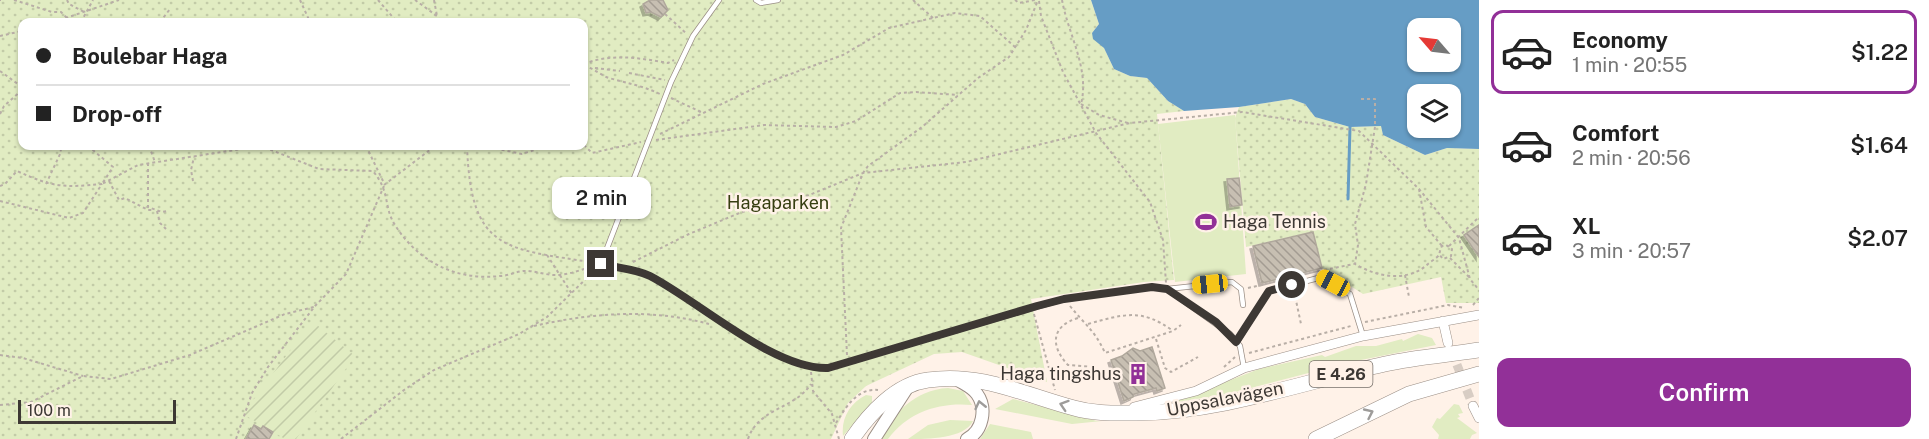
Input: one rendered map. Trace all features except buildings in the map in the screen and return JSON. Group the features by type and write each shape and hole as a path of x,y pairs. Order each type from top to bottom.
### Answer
{"main road":[{"name":"Uppsalavägen","path":"852,439 880,404 908,387 925,380 954,377 979,379 1096,413 1167,412 1212,406 1386,363 1460,353 1479,348"},
{"name":"E 4.26","path":"1316,439 1409,394 1479,374"},
{"path":"1456,380 1479,380"}],"street":[{"path":"1096,413 1151,404 1196,391 1244,368 1364,336 1479,315"},
{"path":"1443,321 1448,343"},
{"path":"954,377 972,389 982,408 978,430 967,439"},
{"path":"874,439 908,387"},
{"path":"1473,405 1479,418"}],"lane":[{"path":"719,0 708,11 693,36 671,82 646,141 601,264 647,274 779,358 811,369 828,368 1064,299 1152,287 1167,289 1232,282 1241,289 1243,305"},
{"path":"756,0 761,3 778,0"},
{"path":"1236,342 1269,291 1322,277 1350,294 1364,336"},
{"path":"1167,289 1216,322 1236,342 1244,368"}],"path":[{"path":"14,0 52,12 60,12 67,18 119,0"},
{"path":"67,0 69,4 86,13"},
{"path":"83,18 93,0"},
{"path":"300,0 308,18"},
{"path":"378,0 394,18"},
{"path":"415,0 437,16"},
{"path":"434,0 437,16"},
{"path":"913,0 933,18"},
{"path":"1015,0 1019,3 1037,0"},
{"path":"847,362 841,228 863,173 868,166 922,127 978,78 1009,57 1017,48 1037,0"},
{"path":"1037,0 1063,72 1096,133 1150,202 1163,240 1167,289"},
{"path":"1062,0 1067,27 1077,47 1084,91 1081,104"},
{"path":"163,18 170,9"},
{"path":"646,141 763,84 843,55 889,28 955,13 980,16 1017,48"},
{"path":"665,14 693,36"},
{"path":"0,36 18,32"},
{"path":"588,63 596,59 629,57 668,63 683,58"},
{"path":"588,66 620,71"},
{"path":"595,68 606,77 638,84 690,105 703,113"},
{"path":"0,71 18,86"},
{"path":"629,74 671,82"},
{"path":"0,114 4,106 18,93"},
{"path":"588,149 592,153 646,141 765,125 836,127 856,121 900,93 958,95"},
{"path":"1355,264 1358,245 1355,224 1366,184 1373,142 1375,99 1361,99"},
{"path":"1081,104 1100,115 1131,123"},
{"path":"632,262 689,234 742,213 797,200 863,173 966,162 1131,123 1242,112 1359,131 1373,142 1419,189 1459,238 1470,279"},
{"path":"46,184 61,150"},
{"path":"0,201 69,218 83,213 113,167 93,150"},
{"path":"150,150 155,162"},
{"path":"0,186 5,184 17,171 46,184 68,188 102,184 138,165 237,150"},
{"path":"271,150 319,169 373,171 384,184"},
{"path":"368,150 384,184 394,224 418,253 445,270 468,275 501,276 524,271 558,275 601,264"},
{"path":"236,439 252,393 268,367 315,306 346,274 384,184 430,150"},
{"path":"467,150 468,182 477,213 495,238 528,253 601,264"},
{"path":"503,150 522,154 534,150"},
{"path":"193,181 191,170 194,157"},
{"path":"148,163 147,202 148,207 153,210"},
{"path":"109,180 119,200 126,198 148,210 168,211"},
{"path":"1419,189 1426,227 1442,246 1449,246 1479,217"},
{"path":"157,211 160,222 166,229"},
{"path":"1322,277 1321,271 1355,264 1377,275 1405,275 1422,270 1439,254 1442,246"},
{"path":"1449,246 1452,252 1450,258"},
{"path":"1439,254 1443,259 1450,258"},
{"path":"547,255 572,294"},
{"path":"1450,258 1479,290"},
{"path":"341,439 404,390 434,370 531,327 547,317 601,264"},
{"path":"1405,275 1409,297"},
{"path":"1292,285 1300,324"},
{"path":"1470,310 1479,298"},
{"path":"1064,299 1079,318 1088,324 1105,353 1173,332 1181,325"},
{"path":"0,355 23,358 82,376 111,379 189,355 285,314 315,306"},
{"path":"1032,307 1055,390"},
{"path":"531,327 601,315 648,313 711,324"},
{"path":"1088,324 1137,314 1156,319 1173,332"},
{"path":"1079,318 1064,323 1057,333 1058,354 1068,365 1092,367"},
{"path":"1156,337 1165,368 1171,372 1198,357"},
{"path":"811,369 816,397 832,414 839,439"},
{"path":"0,405 31,402 82,376"},
{"path":"748,439 752,426 779,408 803,396 812,384"}],"green space":[{"name":"Hagaparken","path":"0,0 1091,0 1099,24 1092,33 1104,48 1114,69 1130,76 1147,78 1168,101 1184,111 1157,114 1174,280 1144,282 1031,299 1047,382 962,352 934,354 866,386 848,403 831,439 0,439"},
{"path":"1291,99 1305,104 1315,117 1350,127 1381,126 1383,135 1425,155 1447,148 1479,149 1479,225 1464,235 1479,257 1479,303 1446,303 1441,277 1363,294 1322,268 1312,232 1246,247 1235,118 1239,107"},
{"name":"Haga Tennis","path":"1235,115 1246,274 1175,282 1158,124"},
{"path":"309,325 317,325 355,356 296,439 285,439 243,414"},
{"path":"1418,334 1432,338 1436,345 1351,362 1228,394 1171,403 1259,369 1322,355 1325,357 1356,346 1376,346 1402,339 1403,341"},
{"path":"948,388 963,391 972,405 936,407 905,422 888,439 878,439 891,420 915,398 925,393"},
{"path":"866,395 872,396 872,403 843,436 845,417 855,402"},
{"path":"1013,399 1102,421 1072,424 995,409"},
{"path":"1454,404 1459,405 1463,413 1458,414 1460,417 1457,418 1477,433 1470,439 1438,439 1439,435 1432,427 1437,418 1440,419"},
{"path":"950,420 973,421 968,427 954,435 908,439 928,425"},
{"path":"990,424 1031,432 1033,439 980,439"}],"water":[{"path":"1091,0 1479,0 1479,149 1447,148 1425,155 1383,135 1381,126 1350,127 1315,117 1305,104 1291,99 1239,107 1184,111 1168,101 1147,78 1130,76 1114,69 1104,48 1093,39 1092,33 1099,24"}],"waterway":[{"path":"1348,199 1350,127"}],"tunnel":[{"path":"1452,352 1473,406"}],"place":[{"name":"Haga Tennis","path":"1206,222"},
{"name":"Haga tingshus","path":"1138,374"}],"route":[{"path":"601,264 647,274 779,358 811,369 828,368 1064,299 1152,287 1167,289 1216,322 1236,342 1248,327 1269,291 1292,285"}]}
